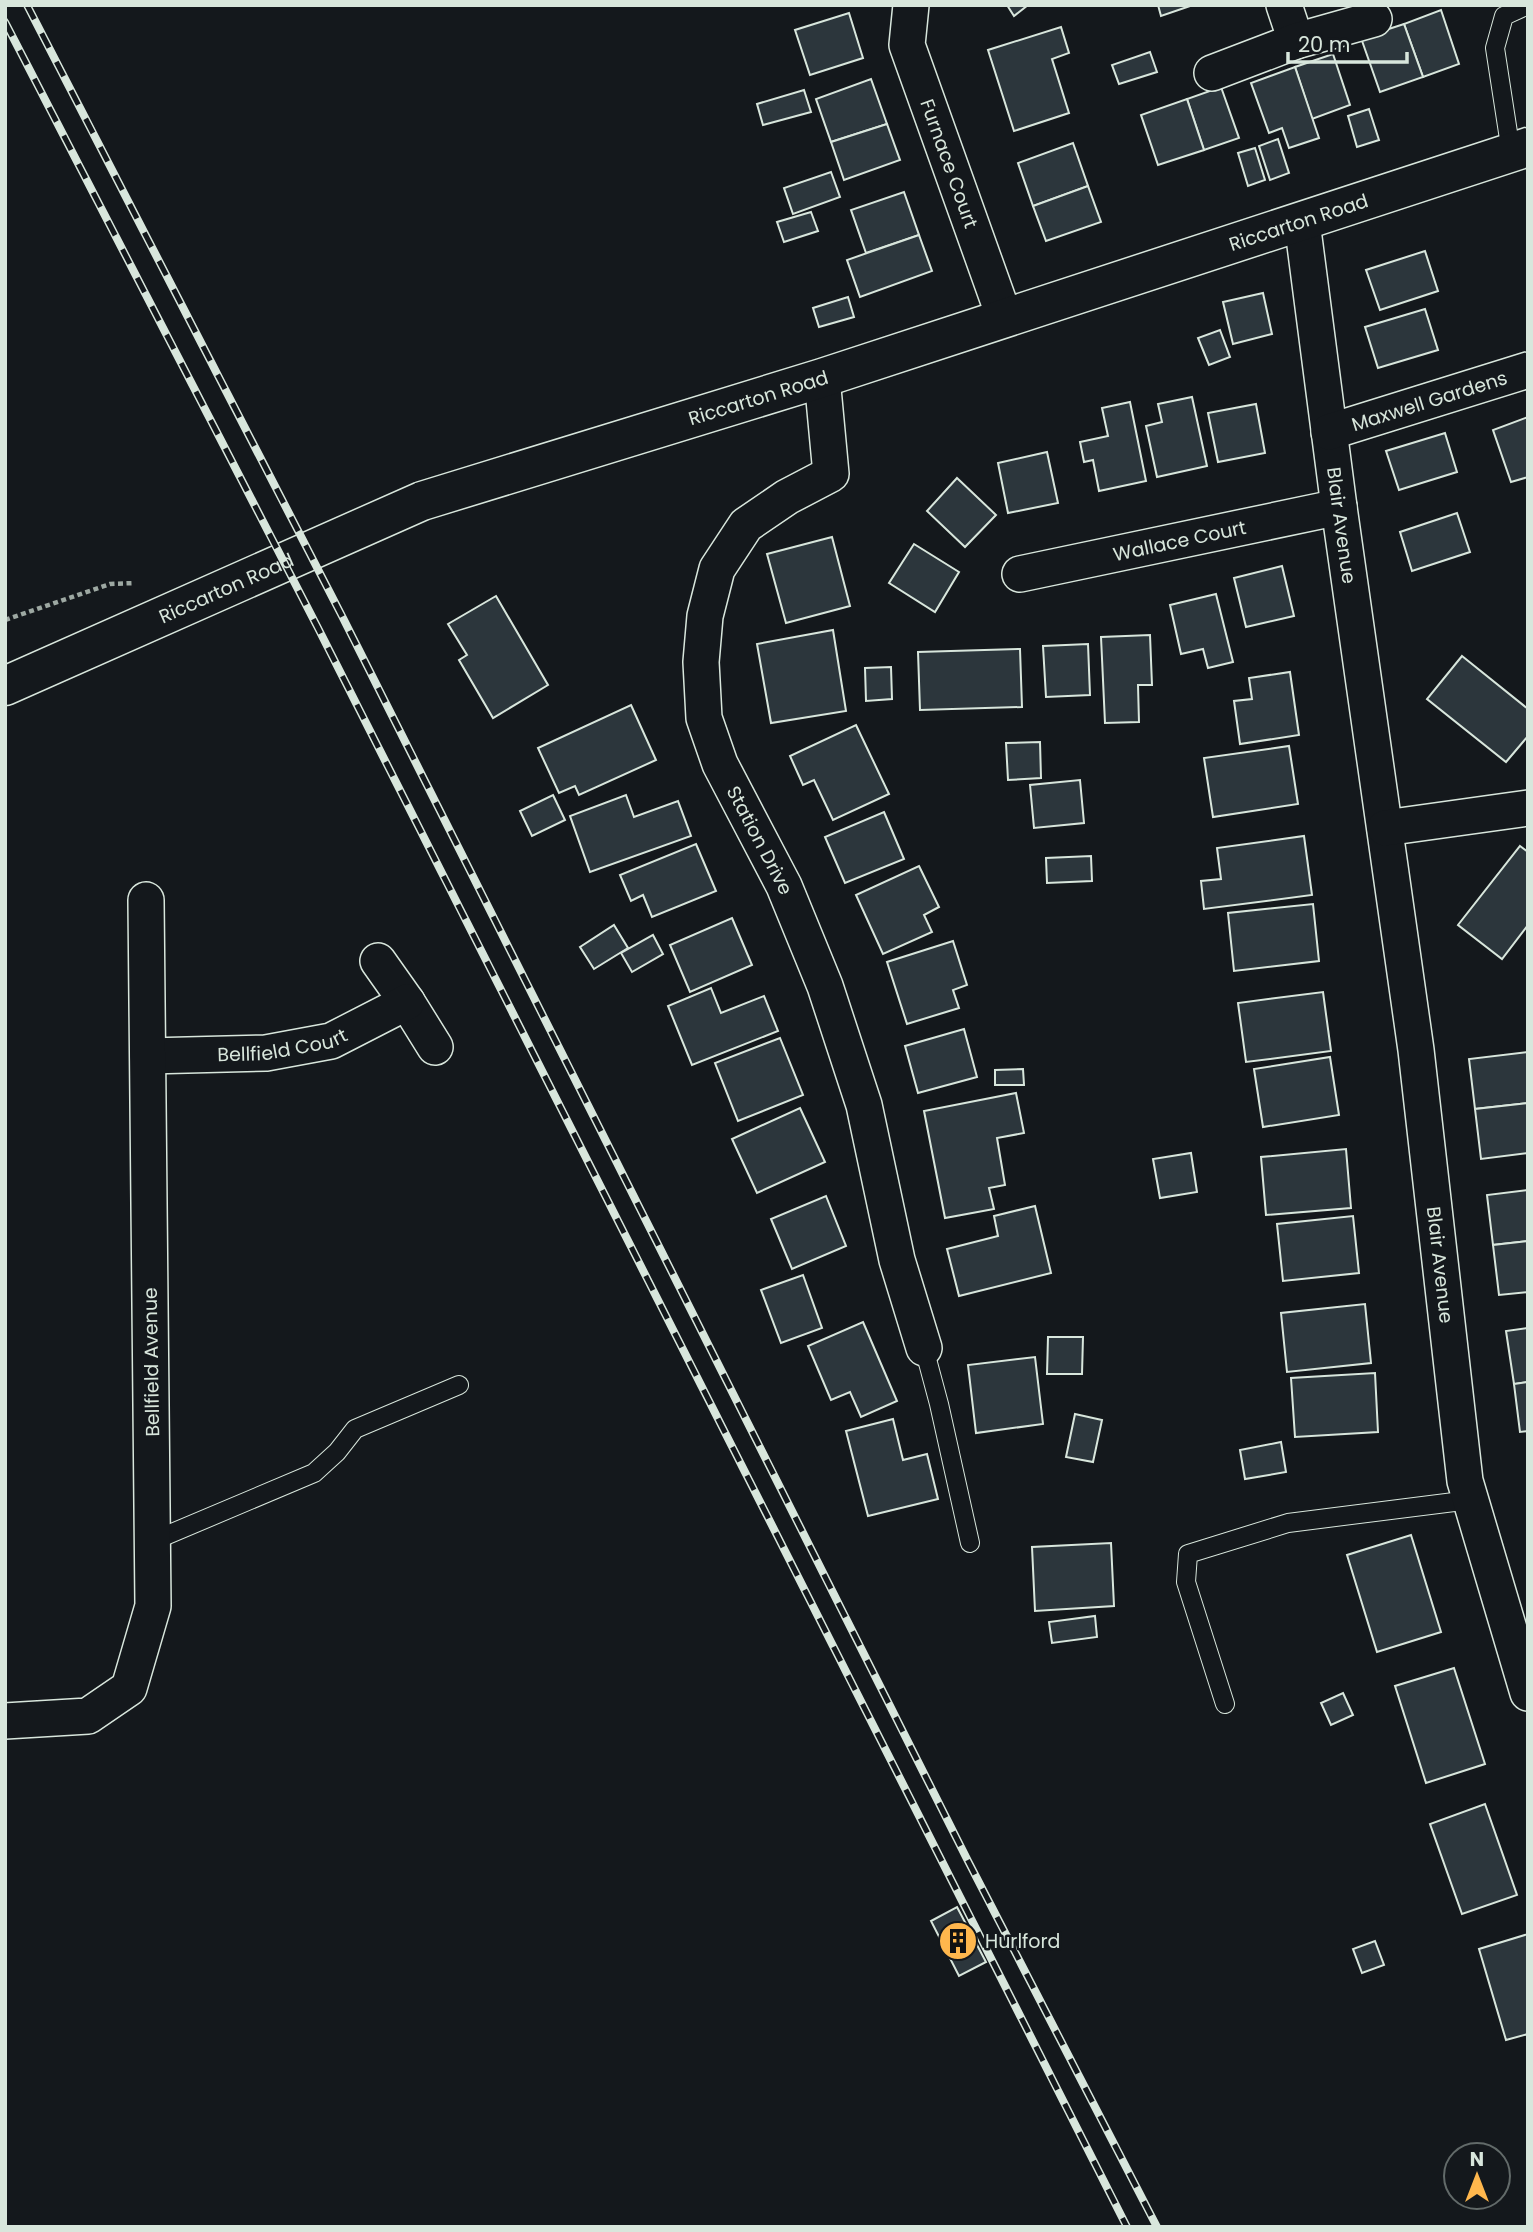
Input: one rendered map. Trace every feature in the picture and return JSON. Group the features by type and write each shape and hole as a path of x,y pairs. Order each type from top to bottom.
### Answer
{"main road":[{"name":"Riccarton Road","path":"5,686 422,501 822,378 1519,150"}],"street":[{"name":"Furnace Court","path":"911,5 907,46 1005,318"},
{"path":"1284,5 1296,41"},
{"path":"1212,73 1296,41 1374,19"},
{"name":"Blair Avenue","path":"1303,222 1339,507 1416,1050 1465,1482 1528,1693"},
{"name":"Maxwell Gardens","path":"1329,432 1528,369"},
{"name":"Station Drive","path":"822,378 831,474 787,497 746,525 718,569 705,616 701,662 704,718 720,764 784,886 825,986 864,1105 897,1259 924,1348"},
{"name":"Wallace Court","path":"1020,574 1339,507"},
{"path":"1385,828 1528,808"},
{"name":"Bellfield Avenue","path":"5,1721 88,1716 129,1688 153,1606 146,900"},
{"path":"378,961 435,1047"},
{"name":"Bellfield Court","path":"148,1055 265,1053 331,1041 407,1002"}],"lane":[{"path":"1519,150 1495,48 1504,16 1528,5"},
{"path":"924,1348 970,1543"},
{"path":"153,1541 314,1473 337,1452 355,1429 459,1385"},
{"path":"1225,1704 1186,1582 1188,1554 1288,1523 1470,1500"}],"building":[{"path":"1007,5 1028,5 1014,16"},
{"path":"1158,5 1193,5 1161,16"},
{"path":"1441,10 1459,64 1423,77 1404,24"},
{"path":"849,13 863,58 810,75 795,30"},
{"path":"1404,24 1423,77 1380,92 1361,38"},
{"path":"1061,27 1069,53 1052,59 1069,113 1014,131 988,50"},
{"path":"1150,52 1157,72 1119,84 1112,65"},
{"path":"1333,54 1350,105 1312,119 1295,67"},
{"path":"1295,67 1319,138 1289,148 1282,128 1269,133 1251,83"},
{"path":"871,79 887,124 831,142 816,99"},
{"path":"1221,87 1239,138 1204,150 1187,99"},
{"path":"804,90 811,112 763,125 757,104"},
{"path":"1187,99 1204,150 1158,165 1141,115"},
{"path":"1369,109 1379,140 1357,147 1348,116"},
{"path":"887,124 900,160 844,180 831,142"},
{"path":"1278,139 1289,173 1270,180 1259,146"},
{"path":"1073,143 1088,186 1033,206 1018,163"},
{"path":"1255,148 1265,180 1248,186 1238,153"},
{"path":"831,172 840,197 793,214 784,188"},
{"path":"1088,186 1101,222 1046,241 1033,206"},
{"path":"904,192 919,235 866,253 851,210"},
{"path":"811,212 818,231 784,242 777,222"},
{"path":"919,235 932,271 860,297 847,260"},
{"path":"1425,251 1438,291 1380,310 1366,270"},
{"path":"1263,293 1272,334 1233,344 1223,302"},
{"path":"848,297 854,317 819,327 813,308"},
{"path":"1425,309 1438,350 1378,368 1365,327"},
{"path":"1220,330 1230,357 1209,365 1198,338"},
{"path":"1192,397 1207,466 1157,477 1146,426 1162,422 1158,404"},
{"path":"1130,402 1146,481 1099,491 1093,460 1084,462 1080,442 1108,436 1102,408"},
{"path":"1256,404 1265,453 1218,462 1208,413"},
{"path":"1528,417 1528,477 1511,482 1493,430"},
{"path":"1445,433 1457,472 1399,490 1386,451"},
{"path":"1047,452 1058,503 1008,513 998,463"},
{"path":"957,478 996,515 965,547 927,511"},
{"path":"1457,513 1470,552 1412,571 1400,532"},
{"path":"832,537 850,606 786,623 767,554"},
{"path":"914,544 959,572 935,612 889,583"},
{"path":"1282,566 1294,616 1246,627 1234,578"},
{"path":"1216,594 1233,662 1208,668 1203,649 1181,654 1170,605"},
{"path":"496,596 548,685 493,718 459,660 467,655 448,624"},
{"path":"833,630 846,711 771,723 757,644"},
{"path":"1150,635 1152,685 1138,685 1139,722 1105,723 1101,637"},
{"path":"1088,644 1090,695 1046,697 1043,646"},
{"path":"1020,649 1022,707 920,710 918,652"},
{"path":"1462,656 1528,709 1528,736 1506,762 1427,699"},
{"path":"891,667 892,699 866,701 865,668"},
{"path":"1290,672 1299,735 1240,744 1234,701 1252,699 1249,678"},
{"path":"631,705 656,760 579,795 575,786 559,793 538,748"},
{"path":"856,725 889,794 833,820 814,780 803,785 790,756"},
{"path":"1040,742 1041,778 1008,780 1006,743"},
{"path":"1289,746 1298,804 1213,817 1204,758"},
{"path":"1080,780 1084,823 1034,828 1030,785"},
{"path":"553,795 565,820 532,836 520,811"},
{"path":"626,795 634,817 678,801 691,836 590,872 570,816"},
{"path":"884,812 904,859 845,883 825,837"},
{"path":"1304,836 1312,895 1204,909 1201,881 1221,879 1217,848"},
{"path":"696,844 716,891 652,917 643,895 631,901 620,875"},
{"path":"1520,846 1528,852 1528,925 1502,959 1458,925"},
{"path":"1091,856 1092,881 1047,883 1046,858"},
{"path":"919,866 939,907 924,915 932,932 883,954 856,895"},
{"path":"1313,904 1319,961 1234,971 1228,913"},
{"path":"732,918 752,965 690,992 670,945"},
{"path":"614,925 628,948 594,969 580,947"},
{"path":"653,935 663,954 632,972 621,953"},
{"path":"953,941 967,985 953,990 959,1008 907,1024 887,962"},
{"path":"711,988 721,1013 764,996 778,1031 692,1065 668,1006"},
{"path":"1323,992 1331,1051 1246,1062 1238,1003"},
{"path":"964,1029 977,1077 918,1093 905,1046"},
{"path":"780,1038 803,1095 738,1121 715,1063"},
{"path":"1528,1052 1528,1103 1475,1109 1469,1059"},
{"path":"1330,1057 1339,1115 1263,1127 1254,1069"},
{"path":"1023,1069 1024,1085 995,1085 995,1070"},
{"path":"1016,1093 1024,1133 997,1138 1005,1185 989,1188 994,1209 945,1218 924,1111"},
{"path":"1528,1103 1528,1153 1481,1159 1475,1109"},
{"path":"800,1108 825,1162 757,1193 732,1139"},
{"path":"1346,1149 1351,1208 1266,1215 1261,1157"},
{"path":"1191,1153 1197,1192 1160,1198 1153,1159"},
{"path":"1528,1190 1528,1241 1493,1245 1487,1195"},
{"path":"826,1196 846,1246 792,1269 771,1219"},
{"path":"1035,1206 1051,1273 959,1296 947,1249 998,1236 994,1216"},
{"path":"1353,1216 1359,1273 1283,1281 1277,1224"},
{"path":"1528,1241 1528,1292 1499,1295 1493,1245"},
{"path":"803,1275 822,1328 781,1343 761,1290"},
{"path":"1365,1304 1371,1363 1287,1372 1281,1313"},
{"path":"863,1322 897,1401 861,1417 850,1392 831,1400 808,1346"},
{"path":"1528,1328 1528,1382 1514,1384 1506,1331"},
{"path":"1048,1337 1083,1337 1082,1374 1047,1374"},
{"path":"1035,1357 1043,1424 976,1433 968,1365"},
{"path":"1375,1373 1378,1432 1295,1437 1291,1378"},
{"path":"1528,1382 1528,1431 1520,1432 1514,1384"},
{"path":"1075,1414 1102,1420 1093,1462 1066,1457"},
{"path":"893,1419 903,1460 927,1454 938,1499 868,1516 846,1431"},
{"path":"1281,1442 1286,1472 1245,1479 1240,1450"},
{"path":"1411,1535 1441,1632 1377,1652 1347,1555"},
{"path":"1111,1543 1114,1606 1035,1611 1032,1547"},
{"path":"1095,1616 1097,1637 1052,1643 1049,1622"},
{"path":"1454,1668 1485,1764 1426,1783 1395,1686"},
{"path":"1343,1693 1353,1715 1331,1725 1321,1703"},
{"path":"1485,1804 1517,1895 1462,1914 1430,1824"},
{"name":"Hurlford","path":"957,1907 986,1962 959,1976 931,1921"},
{"path":"1528,1934 1528,2034 1506,2040 1479,1949"},
{"path":"1375,1941 1384,1965 1362,1973 1353,1949"}],"railway":[{"path":"27,5 342,616 968,1861 1157,2227"},
{"path":"5,22 318,628 1127,2227"}],"place":[{"name":"Hurlford","path":"958,1941"}]}
